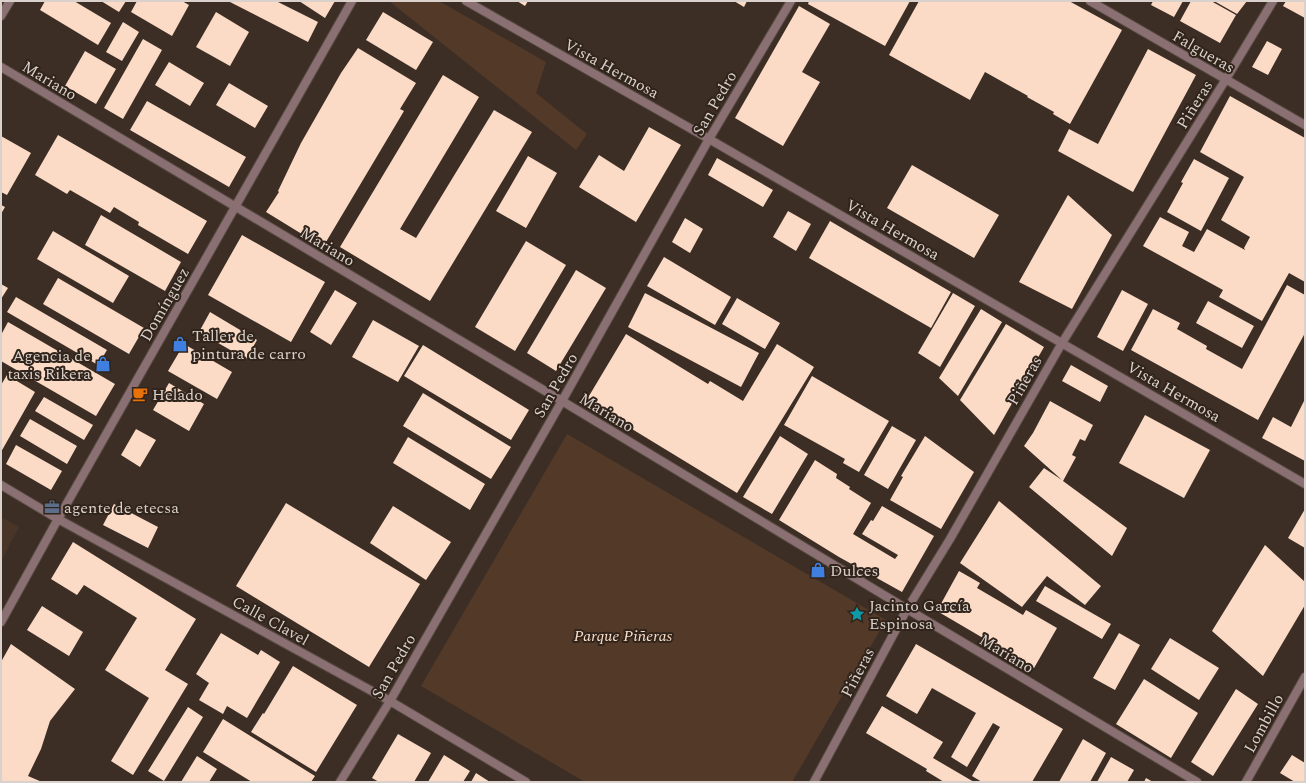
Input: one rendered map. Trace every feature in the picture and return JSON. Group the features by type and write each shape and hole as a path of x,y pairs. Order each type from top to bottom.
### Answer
{"street":[{"path":"1,16 10,1"},
{"name":"Domínguez","path":"1,622 352,1"},
{"name":"Vista Hermosa","path":"466,1 709,139 1305,484"},
{"name":"San Pedro","path":"340,782 390,701 562,401 709,139 791,1"},
{"name":"Falgueras","path":"1090,1 1305,125"},
{"name":"Piñeras","path":"814,782 907,609 950,539 1062,343 1273,1"},
{"name":"Mariano","path":"1,67 1197,782"},
{"name":"Calle Clavel","path":"1,486 58,519 390,701 526,782"},
{"name":"Lombillo","path":"1246,782 1305,677"}],"shaded area":[{"path":"1,517 19,527 1,561"}],"green space":[{"path":"389,1 439,1 546,62 536,93 587,134 576,150"},
{"name":"Parque Piñeras","path":"567,434 886,620 792,782 585,782 421,686"}],"building":[{"path":"45,1 74,1 111,23 98,45 40,10"},
{"path":"101,1 126,1 119,12"},
{"path":"137,1 182,1 189,5 172,36 131,12"},
{"path":"228,1 276,1 318,22 308,42"},
{"path":"299,1 335,1 325,18"},
{"path":"517,1 528,1 525,6"},
{"path":"734,1 747,1 744,7"},
{"path":"809,1 910,1 885,46 808,4"},
{"path":"919,1 1069,1 1122,30 1070,124 1053,114 1054,112 1027,97 1028,96 985,72 970,100 889,55"},
{"path":"1153,1 1183,1 1174,17 1151,5"},
{"path":"1191,1 1211,1 1236,15 1220,43 1180,21"},
{"path":"1214,1 1247,1 1237,14"},
{"path":"1286,1 1305,1 1305,18 1283,6"},
{"path":"799,6 830,24 802,72 820,82 783,146 735,118"},
{"path":"216,12 249,32 230,66 196,47"},
{"path":"383,12 433,42 416,70 366,40"},
{"path":"123,22 139,32 122,61 106,52"},
{"path":"143,39 162,50 123,119 104,108"},
{"path":"1267,41 1282,49 1268,75 1252,67"},
{"path":"358,48 416,83 400,109 404,111 323,247 266,212 279,192 278,191 301,143 341,73"},
{"path":"1148,49 1196,75 1133,192 1058,151 1069,129 1098,144"},
{"path":"85,51 116,69 96,104 65,86"},
{"path":"169,62 204,83 190,106 155,85"},
{"path":"443,75 479,97 400,229 416,238 494,110 532,132 430,301 340,247"},
{"path":"229,83 268,106 255,128 216,105"},
{"path":"1230,96 1305,138 1305,282 1289,273 1262,321 1219,297 1223,290 1143,246 1160,217 1189,232 1182,246 1194,252 1207,229 1245,250 1244,248 1250,237 1221,220 1244,177 1200,152"},
{"path":"147,101 246,157 229,187 130,130"},
{"path":"649,127 681,145 636,222 579,187 599,155 624,171"},
{"path":"58,135 207,221 188,254 138,225 139,222 114,207 110,213 70,190 67,194 35,175"},
{"path":"1,136 31,153 7,195 1,192"},
{"path":"528,156 557,173 526,228 496,211"},
{"path":"717,158 773,190 763,207 708,175"},
{"path":"1194,159 1229,178 1201,231 1167,212"},
{"path":"912,165 999,215 974,258 887,208"},
{"path":"1068,195 1112,235 1072,309 1019,282"},
{"path":"1,205 5,207 1,214"},
{"path":"788,211 811,224 796,251 773,237"},
{"path":"101,215 181,262 165,291 85,245"},
{"path":"685,218 703,229 690,253 672,242"},
{"path":"830,221 951,292 931,328 809,258"},
{"path":"53,231 129,276 113,303 37,259"},
{"path":"242,235 325,282 291,342 208,295"},
{"path":"526,241 566,265 515,351 475,327"},
{"path":"664,257 731,297 715,325 647,286"},
{"path":"576,270 606,288 556,371 527,353"},
{"path":"58,278 144,328 129,354 43,304"},
{"path":"1,284 8,288 1,299"},
{"path":"1287,285 1305,295 1305,333 1258,420 1131,350 1153,309 1180,323 1177,329 1207,346 1206,349 1242,369"},
{"path":"335,290 357,303 331,345 310,332"},
{"path":"1122,290 1148,304 1123,351 1097,337"},
{"path":"645,293 759,353 741,387 628,327"},
{"path":"953,293 975,306 940,367 918,353"},
{"path":"16,297 107,350 98,365 7,312"},
{"path":"737,298 780,323 765,349 722,324"},
{"path":"1208,301 1254,326 1242,348 1196,323"},
{"path":"981,309 1002,322 958,396 939,378"},
{"path":"210,312 257,340 246,359 199,332"},
{"path":"373,320 419,346 398,382 352,357"},
{"path":"8,322 115,384 96,416 1,361 1,335"},
{"path":"1006,324 1044,347 994,435 960,400"},
{"path":"626,334 708,384 710,381 743,401 777,344 814,367 737,493 586,401"},
{"path":"184,344 232,372 217,399 168,371"},
{"path":"423,345 529,410 511,440 404,376"},
{"path":"1071,365 1108,386 1100,402 1062,381"},
{"path":"7,375 35,392 1,452 1,385"},
{"path":"812,376 889,421 859,472 843,463 845,459 784,425"},
{"path":"169,383 204,404 189,431 153,410"},
{"path":"423,393 511,447 491,479 403,426"},
{"path":"44,397 93,425 84,440 35,411"},
{"path":"1305,399 1305,461 1262,438 1273,417 1291,427"},
{"path":"1050,401 1093,425 1085,441 1080,439 1072,455 1076,457 1063,481 1127,528 1112,556 1029,487 1044,468 1062,480 1024,446 1033,433"},
{"path":"1145,415 1210,450 1184,498 1119,463"},
{"path":"30,419 77,446 67,464 20,436"},
{"path":"892,426 916,440 888,489 864,475"},
{"path":"136,429 156,440 140,467 121,455"},
{"path":"780,436 808,454 772,514 743,497"},
{"path":"925,436 974,472 941,529 890,500 903,477 901,476"},
{"path":"408,437 485,484 470,510 393,463"},
{"path":"16,445 62,471 51,490 6,464"},
{"path":"815,460 837,474 836,478 850,487 849,489 871,503 853,534 895,559 898,555 862,534 871,520 873,521 882,506 934,536 902,592 839,557 779,520"},
{"path":"999,501 1101,586 1085,605 1047,576 1022,607 960,563"},
{"path":"286,503 420,584 369,667 236,586"},
{"path":"114,504 158,527 148,548 103,525"},
{"path":"393,506 451,542 426,580 370,543"},
{"path":"1305,509 1305,548 1288,538"},
{"path":"73,542 196,619 165,670 188,684 133,775 111,761 149,698 105,670 137,618 84,585 77,595 51,579"},
{"path":"1265,545 1305,582 1305,605 1263,676 1212,631"},
{"path":"959,571 980,583 977,588 1023,615 1026,610 1057,628 1034,668 937,611"},
{"path":"1045,586 1111,624 1102,639 1036,601"},
{"path":"42,606 83,632 69,656 27,630"},
{"path":"221,633 258,655 261,650 280,662 247,718 227,706 223,714 199,700 209,683 196,674"},
{"path":"1119,633 1140,645 1115,690 1093,678"},
{"path":"1170,638 1219,668 1199,700 1151,669"},
{"path":"11,644 75,689 50,721 41,749 28,776 42,782 1,782 1,662"},
{"path":"916,644 1063,729 1032,782 982,782 972,776 1000,727 993,723 967,767 951,757 976,713 932,688 917,714 886,696"},
{"path":"293,666 357,705 316,772 251,732 263,713 264,714"},
{"path":"1144,679 1198,713 1171,758 1116,724"},
{"path":"1236,689 1258,704 1213,776 1191,762"},
{"path":"882,706 943,742 933,758 974,782 944,782 926,771 927,769 866,733"},
{"path":"188,707 203,717 164,781 148,771"},
{"path":"223,719 315,776 311,782 252,782 203,752"},
{"path":"398,734 431,753 414,782 379,782 372,778"},
{"path":"1083,739 1106,753 1090,782 1059,782"},
{"path":"444,755 470,771 463,782 428,782"},
{"path":"1292,755 1305,763 1305,782 1295,782 1280,773"},
{"path":"197,756 217,769 209,782 181,782"},
{"path":"1111,757 1134,770 1127,782 1097,782"},
{"path":"476,773 490,782 471,782"},
{"path":"1146,778 1153,782 1144,782"}],"place":[{"name":"Taller de pintura de carro","path":"180,344"},
{"name":"Agencia de taxis Rikera","path":"103,364"},
{"name":"Helado","path":"140,394"},
{"name":"agente de etecsa","path":"52,507"},
{"name":"Dulces","path":"818,570"},
{"name":"Jacinto García Espinosa","path":"857,614"}]}
